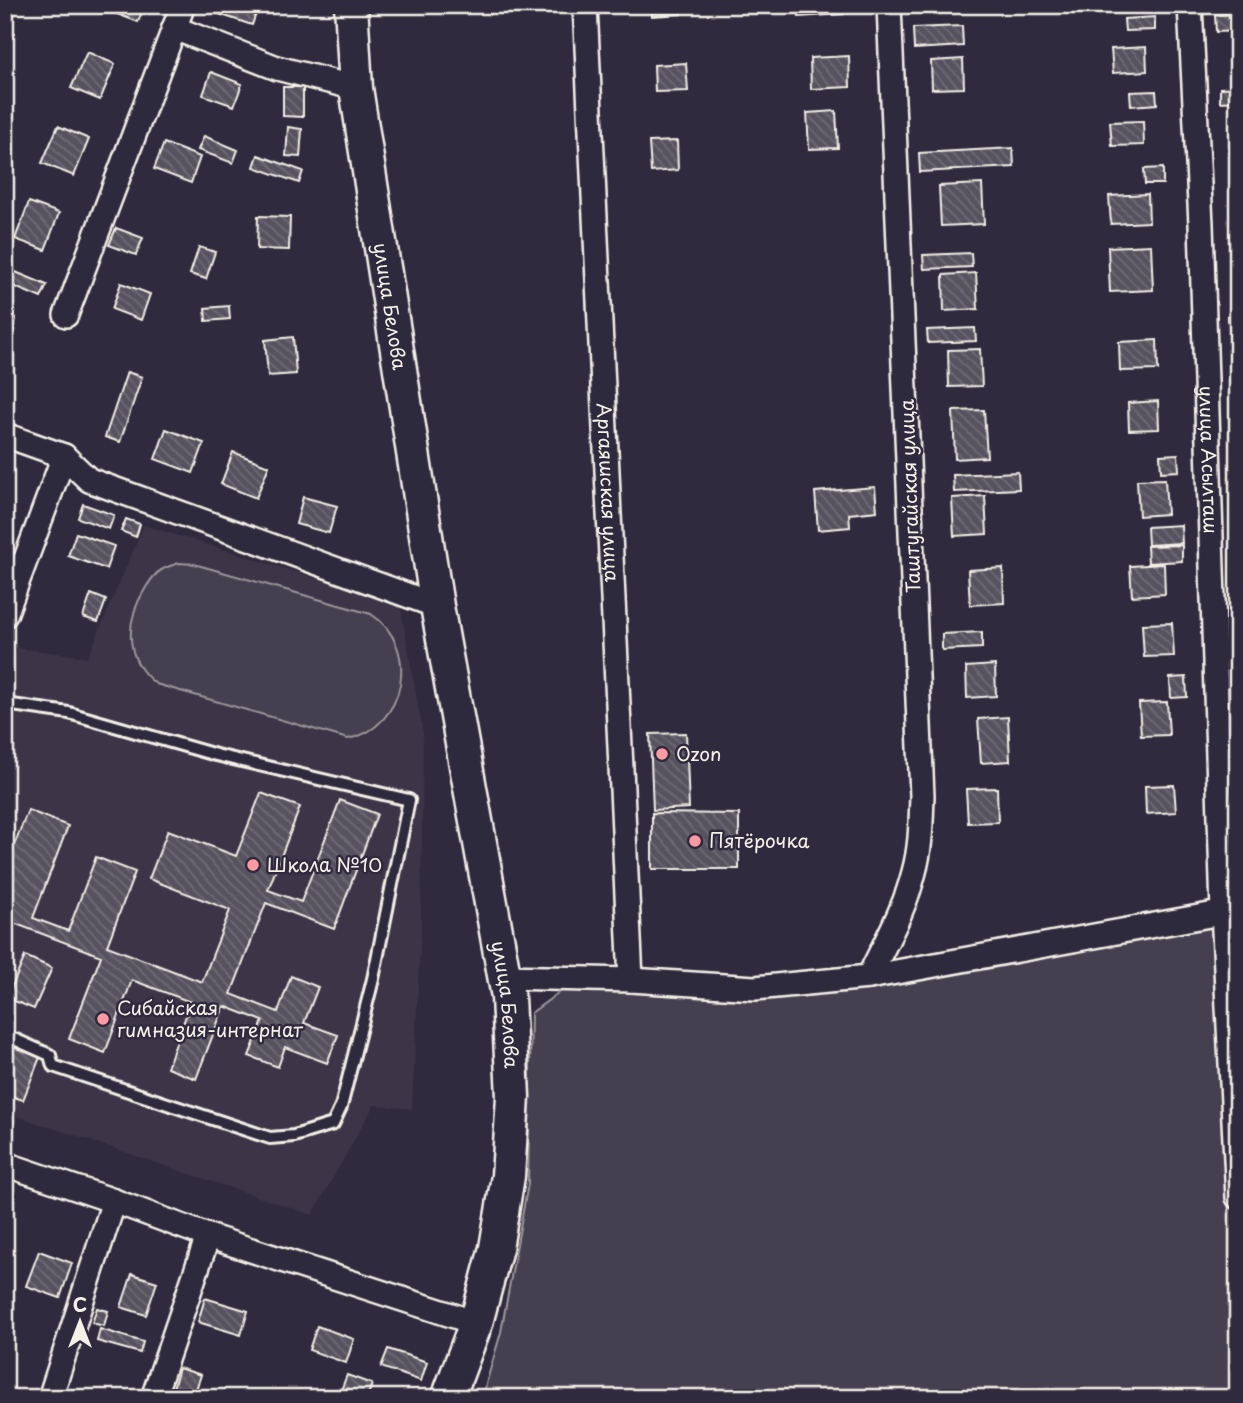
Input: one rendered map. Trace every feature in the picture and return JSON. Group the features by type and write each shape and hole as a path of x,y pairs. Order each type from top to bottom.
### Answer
{"main road":[{"name":"улица Белова","path":"351,5 356,88 437,606 508,997 513,1097 508,1176 496,1248 476,1323 448,1398"}],"street":[{"path":"65,315 183,5"},
{"name":"Аргаяшская улица","path":"585,5 631,980"},
{"name":"Таштугайская улица","path":"869,977 899,915 914,872 921,835 922,796 889,5"},
{"name":"улица Асылташ","path":"1190,5 1230,911 1238,1197"},
{"path":"174,28 277,68 356,88"},
{"path":"5,435 64,456 89,480 437,606"},
{"path":"5,615 64,456"},
{"path":"505,977 631,980 754,988 869,977 1230,911"},
{"path":"5,1164 208,1236 476,1323"},
{"path":"50,1398 114,1201"},
{"path":"153,1398 208,1236"}],"lane":[{"path":"5,704 69,713 216,755 409,800 373,979 341,1107 332,1124 294,1136 270,1138 53,1066 50,1055 5,1035"}],"shaded area":[{"path":"144,525 400,604 423,733 421,926 412,1109 374,1105 312,1215 5,1112 5,680 17,648 88,657"},
{"path":"179,563 194,564 371,614 387,628 397,645 401,665 400,684 394,703 383,719 368,732 348,739 156,684 138,664 133,652 131,627 138,601 151,580 160,571"},
{"path":"1238,922 1238,1398 482,1398 501,1332 528,1184 531,1013 568,986 764,977"}],"building":[{"path":"105,5 145,5 138,22 104,9"},
{"path":"215,5 259,5 252,25 213,12"},
{"path":"651,5 680,5 681,14 652,16"},
{"path":"799,5 844,5 844,14 799,17"},
{"path":"931,5 972,5 972,10 931,12"},
{"path":"1238,14 1238,31 1216,32 1215,15"},
{"path":"1155,17 1155,30 1125,31 1124,19"},
{"path":"962,26 963,46 914,49 913,28"},
{"path":"1146,47 1147,71 1113,73 1111,49"},
{"path":"87,52 115,64 100,100 71,88"},
{"path":"849,56 850,87 811,89 810,58"},
{"path":"963,59 964,88 932,89 931,61"},
{"path":"686,63 688,91 655,92 654,65"},
{"path":"211,72 242,84 234,106 203,95"},
{"path":"283,87 303,87 303,117 283,116"},
{"path":"1238,87 1238,101 1220,102 1220,88"},
{"path":"1156,91 1157,104 1131,106 1130,92"},
{"path":"836,111 838,148 809,149 807,113"},
{"path":"1143,121 1144,145 1112,146 1110,122"},
{"path":"58,126 89,139 74,176 42,163"},
{"path":"288,127 302,129 300,157 286,156"},
{"path":"204,136 238,150 233,163 198,150"},
{"path":"677,141 678,170 651,172 649,142"},
{"path":"164,143 200,157 191,183 154,169"},
{"path":"1013,148 1014,167 920,172 919,153"},
{"path":"258,155 303,171 299,183 254,167"},
{"path":"1163,168 1163,184 1145,184 1144,169"},
{"path":"982,184 984,224 941,226 939,186"},
{"path":"1148,194 1149,222 1111,224 1109,196"},
{"path":"29,202 59,213 45,250 15,239"},
{"path":"258,216 290,217 289,250 257,249"},
{"path":"116,228 143,238 136,255 109,245"},
{"path":"1151,245 1153,290 1110,292 1108,247"},
{"path":"199,247 215,252 206,279 190,274"},
{"path":"971,253 972,267 924,269 923,255"},
{"path":"13,271 47,285 41,298 8,284"},
{"path":"976,273 978,309 944,311 943,275"},
{"path":"121,283 150,294 141,320 112,309"},
{"path":"229,306 230,319 206,321 205,308"},
{"path":"5,314 16,318 5,344"},
{"path":"1238,315 1238,329 1229,330 1228,316"},
{"path":"975,328 976,341 928,343 927,330"},
{"path":"293,337 296,374 268,376 265,340"},
{"path":"1157,340 1158,370 1120,371 1119,342"},
{"path":"980,349 982,386 949,387 948,350"},
{"path":"127,372 142,377 120,442 105,437"},
{"path":"1158,401 1159,429 1129,430 1128,403"},
{"path":"984,410 987,457 955,459 953,411"},
{"path":"166,429 204,443 193,473 155,459"},
{"path":"233,452 269,466 256,498 221,484"},
{"path":"1178,454 1179,471 1161,472 1160,455"},
{"path":"1018,472 1019,489 954,492 953,475"},
{"path":"1165,479 1167,514 1139,516 1137,480"},
{"path":"875,487 877,511 849,514 850,527 818,530 815,492"},
{"path":"985,496 987,534 954,536 952,498"},
{"path":"303,497 337,506 329,533 296,524"},
{"path":"83,504 114,515 109,529 78,518"},
{"path":"126,519 140,524 136,537 121,531"},
{"path":"1181,525 1182,543 1148,545 1147,527"},
{"path":"76,533 114,546 106,569 68,556"},
{"path":"1182,545 1182,561 1148,563 1147,546"},
{"path":"1164,564 1165,594 1132,596 1130,566"},
{"path":"1003,568 1004,603 970,605 968,570"},
{"path":"91,594 106,600 98,622 83,617"},
{"path":"1172,623 1174,656 1144,657 1142,624"},
{"path":"982,632 982,648 942,650 942,634"},
{"path":"995,665 996,696 967,698 966,667"},
{"path":"1186,677 1187,697 1171,698 1170,678"},
{"path":"1167,702 1169,735 1141,736 1139,703"},
{"path":"1008,717 1010,761 981,763 978,719"},
{"path":"686,733 689,808 653,810 650,734"},
{"path":"1174,785 1176,812 1146,814 1145,786"},
{"path":"997,788 998,822 968,823 966,789"},
{"path":"261,793 300,807 268,890 301,902 340,800 377,814 334,929 266,903 231,994 278,1012 291,976 318,987 304,1023 338,1035 327,1063 285,1047 278,1067 249,1056 263,1021 224,1006 196,1079 167,1068 191,1002 132,980 105,1053 69,1039 101,956 11,922 5,936 5,869 28,810 68,826 33,918 68,931 96,857 135,872 107,946 202,982 230,910 149,879 168,830 236,856"},
{"name":"Пятёрочка","path":"652,813 739,814 739,869 652,869"},
{"path":"25,956 52,968 34,1009 7,998"},
{"path":"5,1044 40,1057 23,1100 5,1094"},
{"path":"39,1251 72,1263 60,1298 26,1286"},
{"path":"132,1274 157,1282 146,1315 121,1307"},
{"path":"205,1298 248,1311 241,1335 198,1322"},
{"path":"97,1308 108,1311 104,1326 92,1323"},
{"path":"317,1326 354,1339 346,1363 309,1350"},
{"path":"100,1329 143,1342 140,1353 97,1341"},
{"path":"388,1349 427,1362 421,1381 381,1367"},
{"path":"179,1368 201,1375 193,1398 170,1398"},
{"path":"347,1375 372,1384 367,1398 338,1398"}],"place":[{"name":"Ozon","path":"662,754"},
{"name":"Пятёрочка","path":"695,841"},
{"name":"Школа №10","path":"253,865"},
{"name":"Сибайская гимназия-интернат","path":"103,1019"}]}
